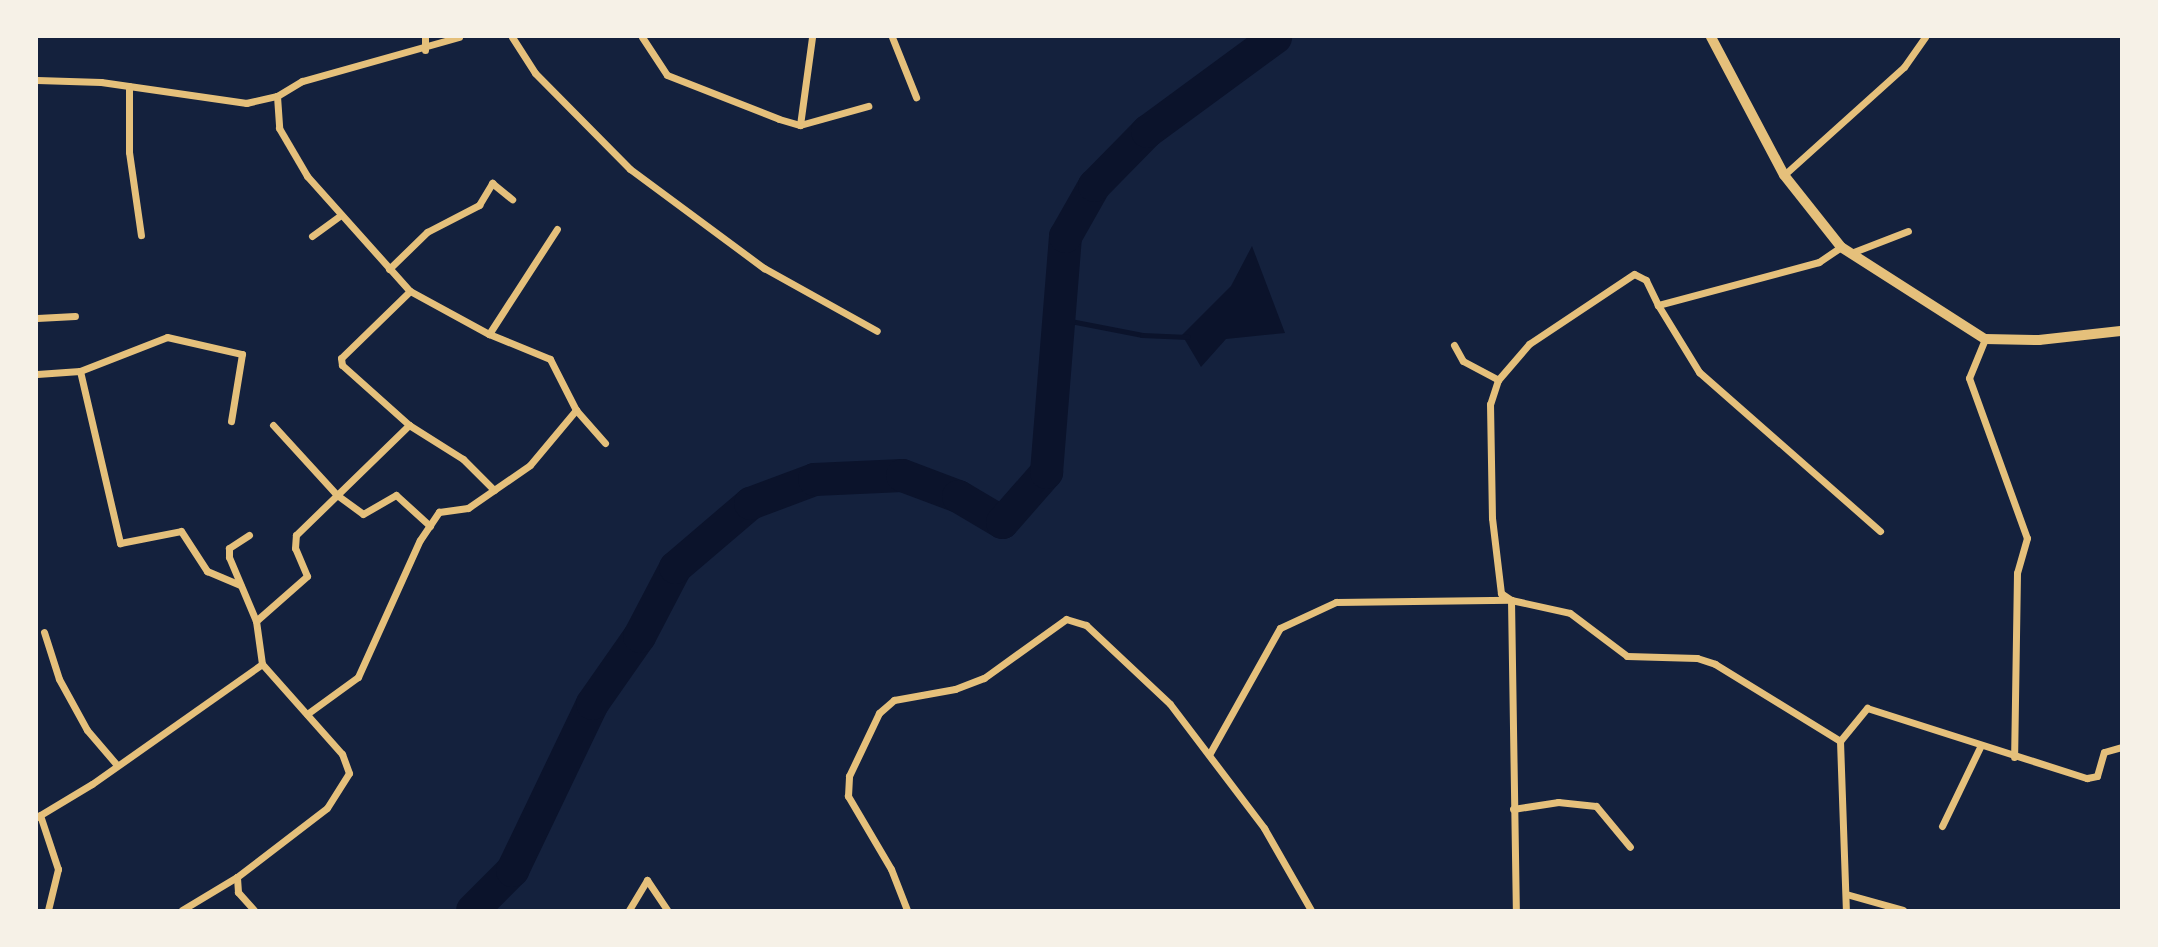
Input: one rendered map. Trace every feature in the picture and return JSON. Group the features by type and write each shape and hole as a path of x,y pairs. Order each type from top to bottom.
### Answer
{"street":[{"path":"425,37 425,50"},
{"path":"37,80 129,86 246,103 277,96 313,76 425,50 459,37"},
{"path":"512,37 536,73 630,169 764,268 877,331"},
{"path":"642,37 667,75 800,125 868,106"},
{"path":"800,125 812,37"},
{"path":"892,37 916,97"},
{"path":"1711,37 1784,175 1846,250 1985,339 2039,340 2121,331"},
{"path":"1784,175 1903,67 1925,37"},
{"path":"129,86 128,141 141,235"},
{"path":"277,96 279,128 290,152 340,216 389,269 410,291 489,334 550,359 576,410 605,443"},
{"path":"389,269 427,232 479,205 492,183 512,199"},
{"path":"312,236 340,216"},
{"path":"489,334 557,229"},
{"path":"1658,305 1819,262 1846,250 1908,231"},
{"path":"1516,910 1511,600 1498,586 1488,430 1498,380 1529,344 1634,274 1646,280 1699,372 1880,531"},
{"path":"410,291 341,358 347,371 409,425 463,459 494,490"},
{"path":"37,318 75,316"},
{"path":"37,374 80,371 167,338 242,354 231,421"},
{"path":"1985,339 1969,378 2028,538 2017,573 2014,757"},
{"path":"1454,345 1463,361 1498,380"},
{"path":"80,371 120,543 181,531 207,571 240,585"},
{"path":"307,714 358,677 439,512 468,508 530,465 576,410"},
{"path":"274,425 337,495 363,514 396,495 430,526"},
{"path":"256,621 307,576 295,548 296,535 409,425"},
{"path":"183,910 237,877 327,807 348,776 342,754 262,664 256,621 230,565 229,548 249,535"},
{"path":"1210,752 1280,628 1336,602 1511,600 1570,613 1627,656 1697,659 1715,664 1839,741"},
{"path":"906,910 891,869 848,796 849,776 887,704 984,678 1066,619 1086,625 1170,704 1210,752 1264,828 1311,910"},
{"path":"44,632 59,678 81,720 117,765"},
{"path":"48,910 58,869 38,816 117,765 262,664"},
{"path":"1846,910 1839,741 1867,708 1980,747 2091,779 2099,772 2104,752 2121,747"},
{"path":"1942,826 1980,747"},
{"path":"1513,809 1558,802 1596,806 1630,847"},
{"path":"237,877 238,892 254,910"},
{"path":"629,910 647,880 667,910"},
{"path":"1846,894 1903,910"}],"water":[{"path":"1252,246 1285,333 1226,339 1201,367 1182,335 1231,286"}],"waterway":[{"path":"472,910 512,870 592,703 639,636 675,567 750,503 814,479 902,475 958,496 1002,522 1046,472 1065,236 1094,185 1147,131 1275,37"},
{"path":"1060,319 1142,335 1188,337"}]}
